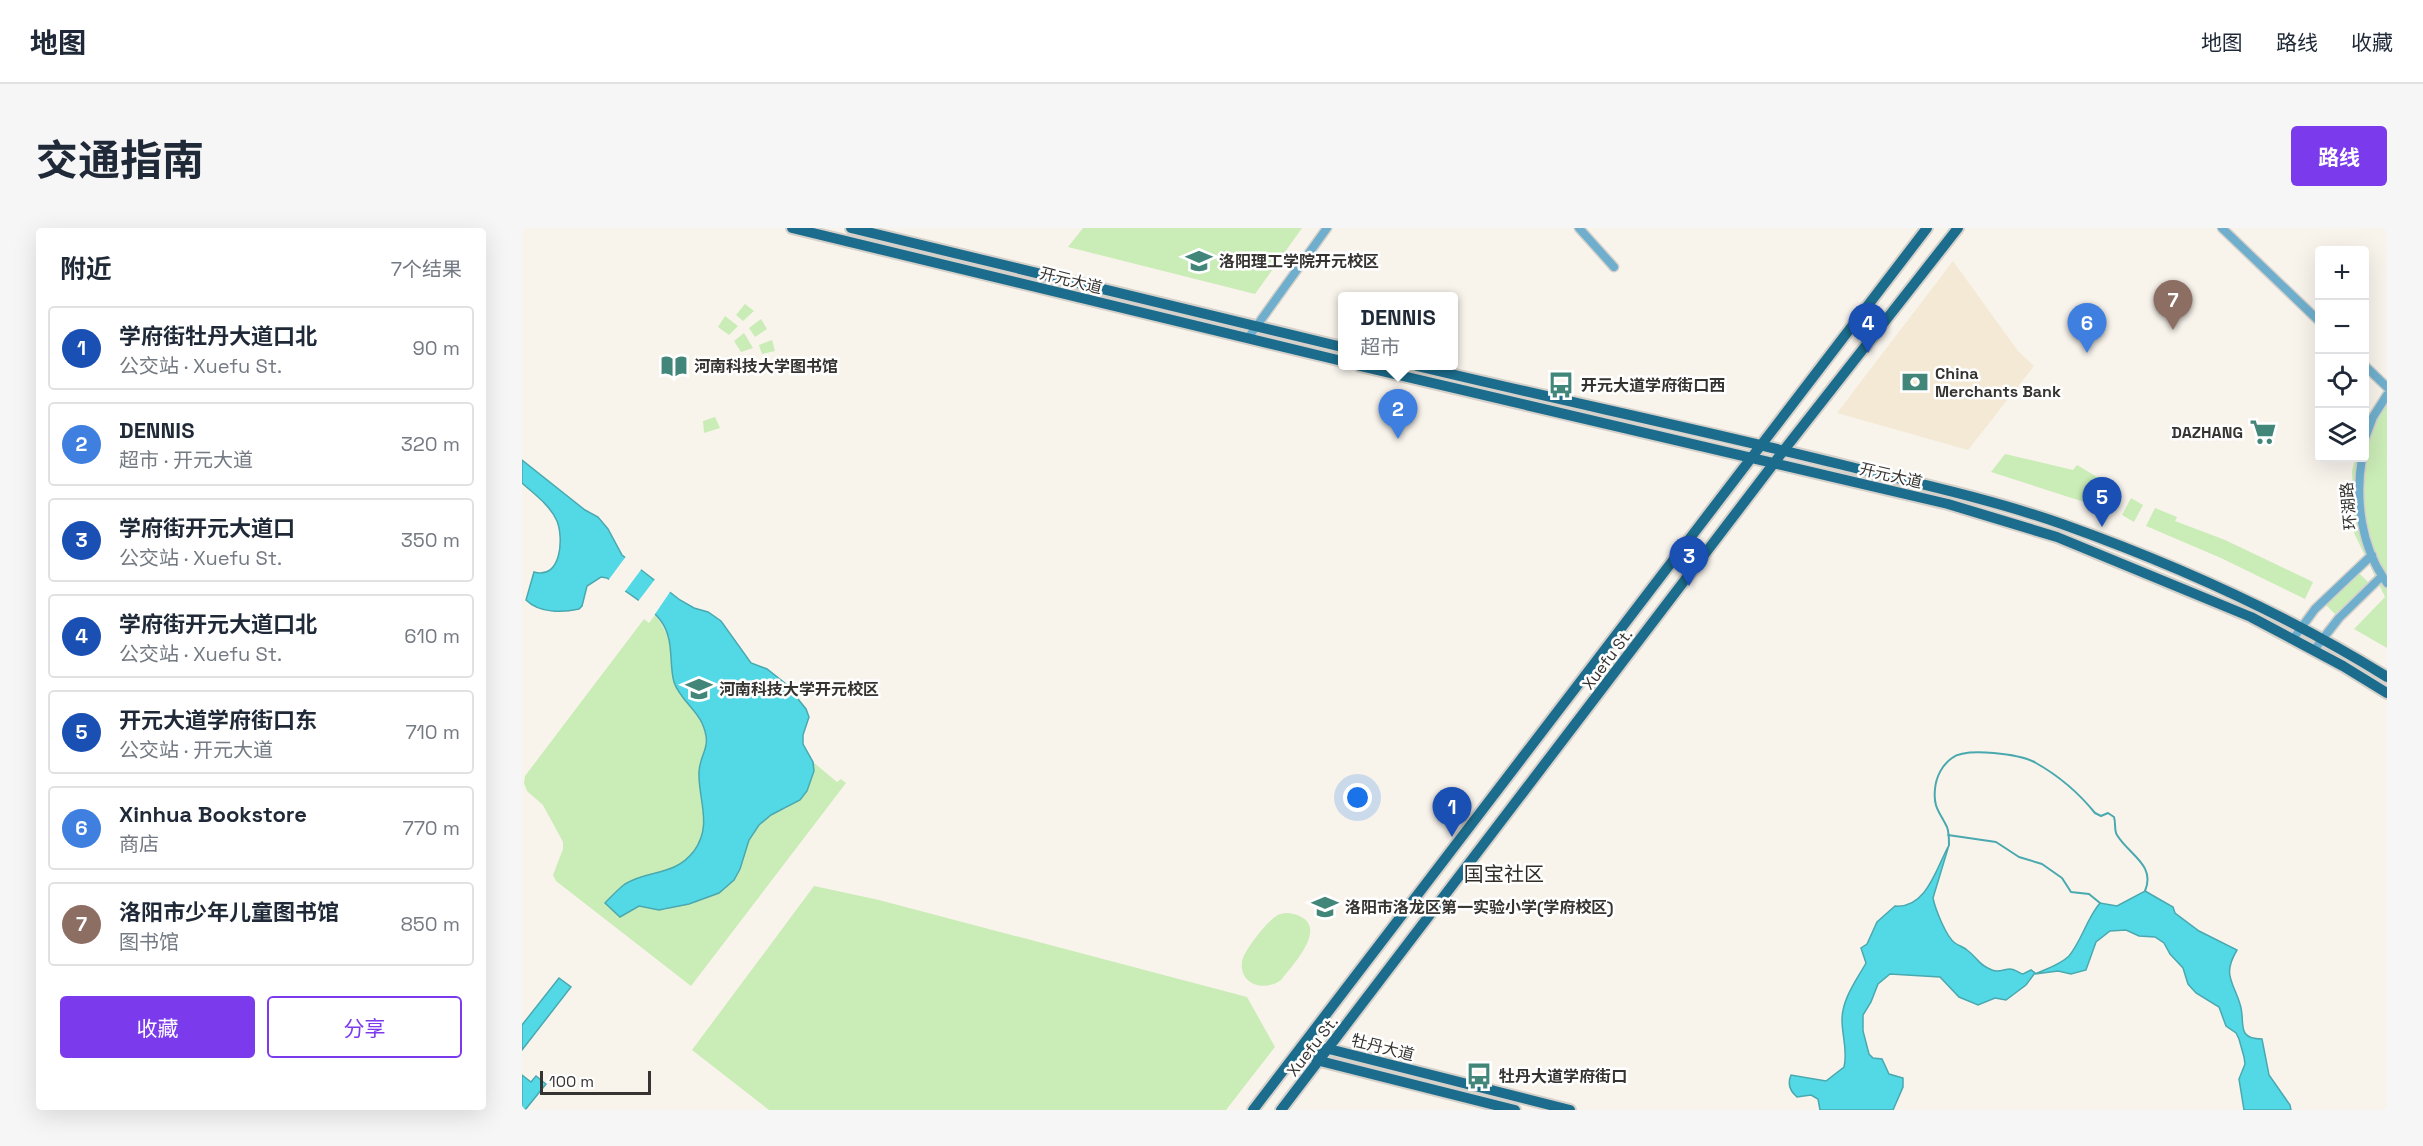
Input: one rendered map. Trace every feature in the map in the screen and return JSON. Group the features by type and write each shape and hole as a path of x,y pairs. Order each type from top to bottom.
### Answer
{"main road":[{"name":"开元大道","path":"792,228 1338,360"},
{"name":"开元大道","path":"851,228 1338,346"},
{"name":"Xuefu St.","path":"1253,1110 1927,228"},
{"name":"Xuefu St.","path":"1281,1110 1784,450 1958,228"},
{"name":"开元大道","path":"1377,370 1948,504 2057,537 2251,617 2387,693"},
{"name":"开元大道","path":"1435,370 1761,444 1952,492 2061,524 2257,605 2387,677"},
{"name":"牡丹大道","path":"1301,1047 1329,1048 1570,1110"},
{"name":"牡丹大道","path":"1301,1047 1320,1061 1515,1110"}],"street":[{"path":"1247,338 1325,228"},
{"path":"1580,228 1614,267"},
{"path":"2222,228 2315,318"},
{"path":"2369,370 2387,387"},
{"path":"2369,428 2387,395"},
{"name":"环湖路","path":"2362,462 2360,507 2372,555 2384,579"},
{"path":"2293,639 2315,609 2372,555"},
{"path":"2313,650 2338,618 2384,579"}],"shaded area":[{"path":"1953,261 2018,351 2034,366 1968,450 1837,413"}],"green space":[{"name":"洛阳理工学院开元校区","path":"1083,228 1302,228 1255,294 1068,247"},
{"path":"745,304 754,311 743,321 736,315"},
{"path":"725,316 738,326 729,335 718,327"},
{"path":"761,319 767,329 755,337 749,328"},
{"path":"744,333 753,348 741,352 734,341"},
{"path":"772,340 775,351 762,354 759,345"},
{"path":"755,356 757,373 744,373 743,359"},
{"path":"2387,393 2387,648 2354,629 2385,597 2354,533 2352,471 2354,462 2369,462 2369,413"},
{"path":"715,417 720,428 704,433 703,421"},
{"path":"2005,454 2073,470 2077,465 2119,490 2109,510 1991,472"},
{"path":"2131,498 2143,505 2134,522 2122,515"},
{"path":"2155,508 2177,517 2175,521 2225,540 2313,582 2305,599 2221,558 2146,526"},
{"path":"2359,573 2369,583 2335,614 2326,605"},
{"path":"655,615 669,642 674,679 697,714 705,734 706,741 699,775 703,816 702,835 691,854 676,866 626,884 605,902 620,917 639,906 665,910 719,893 734,880 749,840 759,825 771,815 787,808 814,771 813,762 837,782 841,779 846,783 691,986 556,881 553,875 563,849 563,842 543,805 527,791 524,783 525,776 644,619 649,623"},
{"path":"814,886 879,900 1247,997 1275,1047 1226,1110 769,1110 692,1050"},
{"path":"1288,913 1302,917 1309,924 1310,933 1302,953 1281,980 1275,984 1261,986 1254,984 1249,981 1242,970 1243,957 1271,920 1279,914"}],"water":[{"path":"522,460 585,510 598,517 608,529 622,555 680,600 694,608 708,612 721,621 751,663 767,669 786,684 806,709 809,717 803,735 803,744 813,762 814,771 807,791 800,800 771,815 759,825 749,840 734,880 719,893 689,904 659,910 639,906 620,917 605,903 625,884 634,879 678,865 694,851 700,841 704,822 699,772 706,744 705,731 699,718 676,688 669,638 663,624 637,599 607,578 601,577 587,586 582,606 579,609 544,610 526,600 534,572 543,573 555,564 560,538 557,521 550,510 522,483"},
{"path":"1949,845 1933,898 1948,935 1987,968 1997,971 2012,969 2023,974 2031,970 2035,973 2026,985 2006,1000 1995,998 1978,1005 1959,997 1940,977 1890,974 1878,984 1863,1015 1863,1031 1869,1054 1873,1058 1882,1059 1889,1074 1903,1078 1903,1087 1893,1110 1820,1110 1818,1099 1811,1095 1797,1097 1789,1084 1791,1075 1826,1081 1844,1067 1842,1026 1844,1005 1866,963 1861,948 1867,944 1877,922 1895,906 1906,905 1923,894"},
{"path":"2145,891 2173,907 2175,913 2199,931 2237,950 2230,966 2230,978 2242,1011 2243,1028 2248,1036 2262,1039 2269,1075 2290,1105 2291,1110 2244,1110 2239,1079 2245,1064 2236,1033 2226,1026 2219,1007 2196,993 2188,984 2183,968 2170,954 2164,943 2155,937 2139,936 2126,930 2110,931 2096,942 2086,970 2071,974 2058,971 2035,974 2069,956 2100,903 2117,906"},
{"path":"559,978 571,987 522,1050 522,1025"},
{"path":"522,1075 531,1082 536,1076 546,1084 525,1110 522,1110"}],"pier":[{"path":"627,555 643,567 623,594 607,582"},
{"path":"656,578 672,589 653,617 636,604"}],"waterway":[{"path":"1949,845 1948,829 1935,801 1937,780 1945,764 1952,758 1969,753 1994,753 2019,757 2036,763 2053,773 2075,791 2095,813 2101,816 2108,813 2114,817 2117,835 2140,861 2147,874 2145,891"},
{"path":"1948,835 1996,842 2019,857 2042,864 2062,878 2071,892 2089,894 2100,903"}],"place":[{"name":"洛阳理工学院开元校区","path":"1199,261"},
{"name":"洛阳市少年儿童图书馆","path":"2173,330"},
{"name":"学府街开元大道口北","path":"1868,353"},
{"name":"Xinhua Bookstore","path":"2087,353"},
{"name":"河南科技大学图书馆","path":"674,366"},
{"name":"China Merchants Bank","path":"1915,382"},
{"name":"开元大道学府街口西","path":"1561,385"},
{"name":"DAZHANG","path":"2263,432"},
{"name":"DENNIS","path":"1398,439"},
{"name":"开元大道学府街口东","path":"2102,527"},
{"name":"学府街开元大道口","path":"1689,586"},
{"name":"河南科技大学开元校区","path":"699,689"},
{"name":"学府街牡丹大道口北","path":"1452,837"},
{"name":"洛阳市洛龙区第一实验小学(学府校区)","path":"1325,907"},
{"name":"牡丹大道学府街口","path":"1479,1076"}],"district":[{"name":"国宝社区","path":"1504,874"}]}
